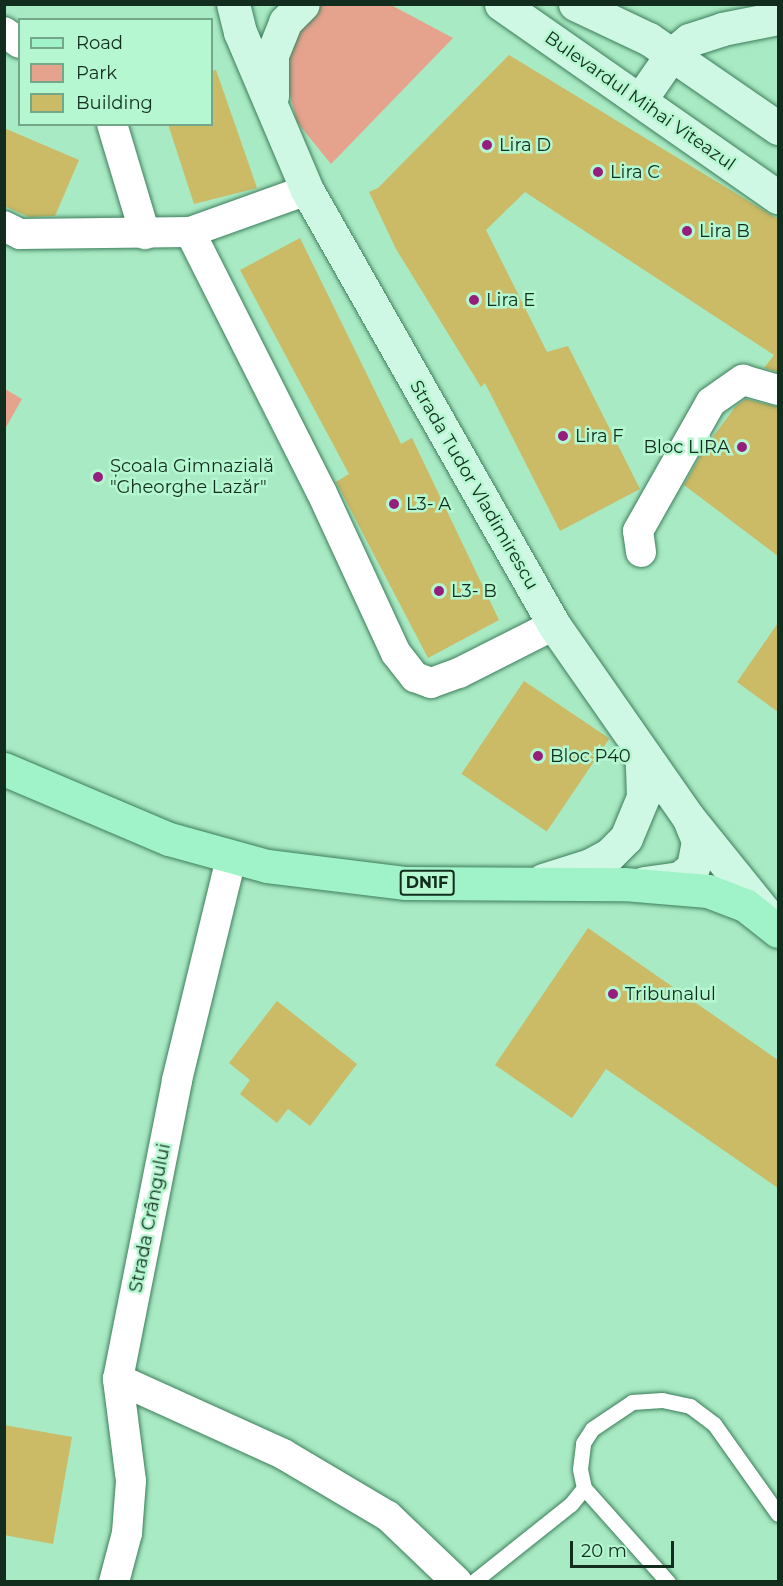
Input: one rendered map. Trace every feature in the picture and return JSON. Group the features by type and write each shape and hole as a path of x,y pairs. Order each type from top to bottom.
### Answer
{"main road":[{"name":"Strada Tudor Vladimirescu","path":"222,4 236,18 272,110 307,190 554,625 688,817 778,930"},
{"path":"272,110 272,55 285,22 303,4"},
{"name":"Bulevardul Mihai Viteazul","path":"501,4 778,197"},
{"path":"575,4 672,54 778,128"},
{"path":"640,99 672,54 707,34 778,18"},
{"path":"506,886 572,873 609,855 626,838 643,797 642,762 636,744"},
{"name":"DN1F","path":"4,769 119,819 231,858 352,878 506,886 624,884 708,891 745,905 778,930"},
{"path":"624,884 671,881 693,867 698,841 688,817"}],"street":[{"path":"4,32 18,42"},
{"path":"113,126 145,234"},
{"path":"4,226 20,234 189,232 307,190"},
{"path":"189,232 321,491 396,653 415,677 431,683 450,676 554,625"},
{"path":"641,552 638,531 711,402 743,380 778,390"},
{"name":"Strada Crângului","path":"114,1581 127,1533 131,1481 118,1380 177,1080 231,858"},
{"path":"118,1380 283,1454 388,1516 457,1581"}],"lane":[{"path":"669,1581 584,1488 580,1469 583,1443 592,1429 632,1402 662,1400 690,1406 714,1424 778,1514"},
{"path":"473,1581 571,1504 584,1488"}],"green space":[{"path":"318,5 391,5 453,38 331,164 297,122 283,69 303,22"},
{"path":"5,389 22,399 5,429"}],"building":[{"path":"509,55 778,219 778,372 764,368 774,355 525,192 486,230 547,352 568,346 640,489 560,531 485,383 481,387 396,249 369,192 378,188"},
{"path":"216,70 257,188 194,204 169,126 213,126 213,71"},
{"path":"4,128 79,160 55,216 29,217 4,206"},
{"path":"300,238 401,444 412,438 499,620 428,658 336,482 349,474 240,270"},
{"name":"Bloc LIRA","path":"746,399 778,407 778,556 684,485 706,446 736,406"},
{"path":"778,623 778,712 737,682"},
{"name":"Bloc P40","path":"524,681 609,739 547,831 461,774"},
{"name":"Tribunalul","path":"588,928 778,1060 778,1188 606,1069 572,1118 495,1065"},
{"path":"277,1001 357,1064 310,1126 288,1109 277,1123 240,1094 250,1080 229,1063"},
{"path":"4,1425 72,1437 53,1544 4,1535"}],"place":[{"name":"Lira D","path":"487,145"},
{"name":"Lira C","path":"598,172"},
{"name":"Lira B","path":"687,231"},
{"name":"Lira E","path":"474,300"},
{"name":"Lira F","path":"563,436"},
{"name":"Bloc LIRA","path":"742,447"},
{"name":"Școala Gimnazială \"Gheorghe Lazăr\"","path":"98,477"},
{"name":"L3- A","path":"394,504"},
{"name":"L3- B","path":"439,591"},
{"name":"Bloc P40","path":"538,756"},
{"name":"Tribunalul","path":"613,994"}]}
